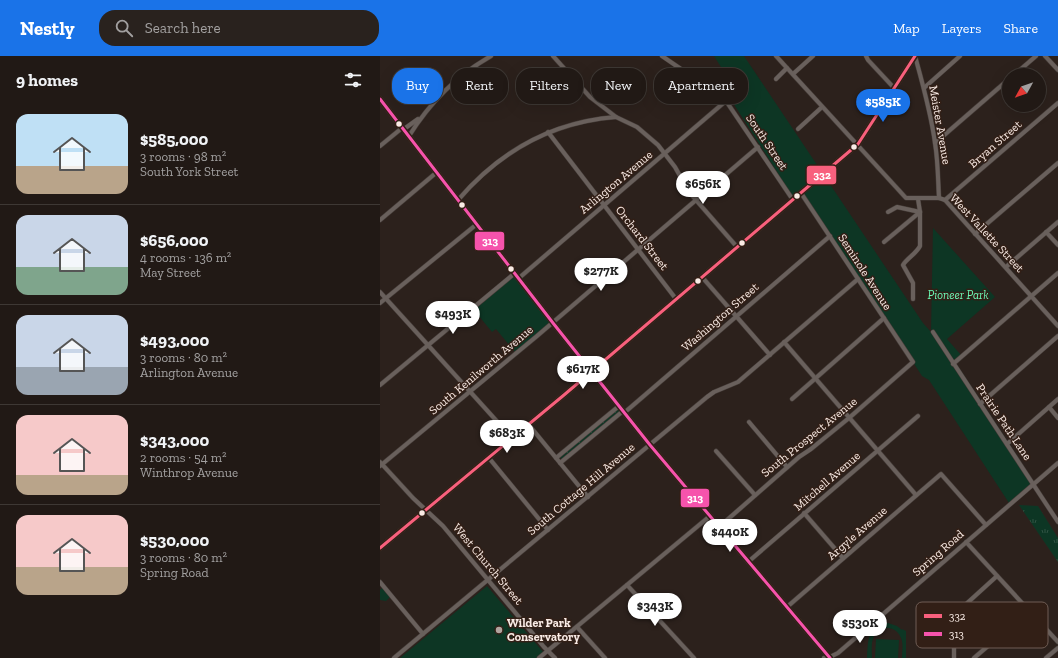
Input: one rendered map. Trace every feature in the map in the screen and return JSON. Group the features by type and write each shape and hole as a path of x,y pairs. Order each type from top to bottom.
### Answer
{"main road":[{"path":"380,548 592,371 858,144 915,56"},
{"path":"380,99 553,323 650,445 828,657"}],"street":[{"path":"409,136 420,118 438,97 457,79 491,56"},
{"path":"552,56 585,93 616,117 637,127 653,140 665,153 696,200 737,248"},
{"name":"South Street","path":"662,56 680,68"},
{"name":"West Vallette Street","path":"776,56 904,196 918,199 939,198 945,200 1058,326"},
{"path":"793,74 813,56"},
{"path":"866,56 895,89"},
{"name":"Meister Avenue","path":"915,56 924,88 935,143 939,198"},
{"path":"924,88 960,56"},
{"path":"1022,68 1036,56"},
{"path":"1045,56 1058,70"},
{"path":"776,79 787,68"},
{"path":"935,143 1002,86"},
{"name":"Bryan Street","path":"945,200 1058,103"},
{"name":"Arlington Avenue","path":"519,278 722,104"},
{"name":"South Street","path":"730,104 793,200"},
{"path":"798,129 822,107"},
{"path":"458,200 501,159 523,144 548,132 584,121 616,117"},
{"path":"380,146 403,128 420,118"},
{"name":"Orchard Street","path":"548,132 676,299"},
{"name":"South Kenilworth Avenue","path":"381,464 553,323 758,147"},
{"path":"975,234 1058,163"},
{"path":"380,220 437,172"},
{"name":"Seminole Avenue","path":"801,193 913,362"},
{"path":"913,299 913,282 903,265 904,262 920,246 920,212 918,199"},
{"path":"888,212 897,207 920,212"},
{"path":"884,242 920,212"},
{"path":"1006,267 1058,222"},
{"path":"380,304 477,224"},
{"path":"1046,232 1058,245"},
{"name":"Washington Street","path":"560,463 624,412 830,236"},
{"path":"953,364 1058,272"},
{"path":"380,385 515,273"},
{"path":"702,277 770,355"},
{"name":"South Cottage Hill Avenue","path":"394,658 707,397 714,392 738,382 858,279"},
{"path":"380,292 512,438"},
{"path":"792,399 884,318"},
{"name":"Prairie Path Lane","path":"933,332 1058,522"},
{"path":"980,404 1058,336"},
{"path":"784,342 916,495"},
{"name":"South Prospect Avenue","path":"719,527 787,467 849,418 913,362"},
{"path":"1006,444 1058,399"},
{"path":"556,458 619,406"},
{"path":"1049,407 1058,418"},
{"name":"Mitchell Avenue","path":"748,562 918,416"},
{"path":"749,422 787,467"},
{"path":"528,425 588,497"},
{"path":"716,451 755,495"},
{"path":"489,458 548,530"},
{"name":"Spring Road","path":"828,657 838,653 1058,463"},
{"name":"West Church Street","path":"381,464 425,511 443,526 555,658"},
{"name":"Argyle Avenue","path":"787,607 941,474 986,525"},
{"path":"804,513 843,558"},
{"path":"539,658 710,516"},
{"path":"966,542 1021,602"},
{"path":"968,602 997,576"},
{"path":"380,582 423,634"},
{"path":"627,585 694,658"},
{"path":"577,627 605,658"},
{"path":"1048,631 1058,642"},
{"path":"974,658 986,648"},
{"path":"1046,658 1058,648"}],"green space":[{"name":"Pioneer Park","path":"714,56 744,56 923,323 931,332 933,228 995,297 947,339 961,355 954,360 1034,482 1009,503 929,380 922,376 801,190 793,197 734,104 748,104 748,68 722,68"},
{"path":"514,276 550,322 515,352 496,329 492,332 474,310"},
{"path":"617,409 620,412 562,460 560,457"},
{"path":"1019,505 1038,506 1058,538 1058,562"},
{"path":"487,586 544,653 537,658 400,658"},
{"path":"383,587 390,597 386,601 380,600 380,590"},
{"path":"888,623 906,631 906,658 902,658 902,644 900,636 894,630 885,628 878,631 875,635 872,643 872,658 867,658 872,630 881,624"},
{"path":"876,639 899,640 898,658 875,658"}],"transit line":[{"name":"332","path":"380,548 564,395 858,144 915,56"},
{"name":"313","path":"380,99 553,323 650,445 830,658"}],"place":[{"name":"Wilder Park Conservatory","path":"499,630"}]}
